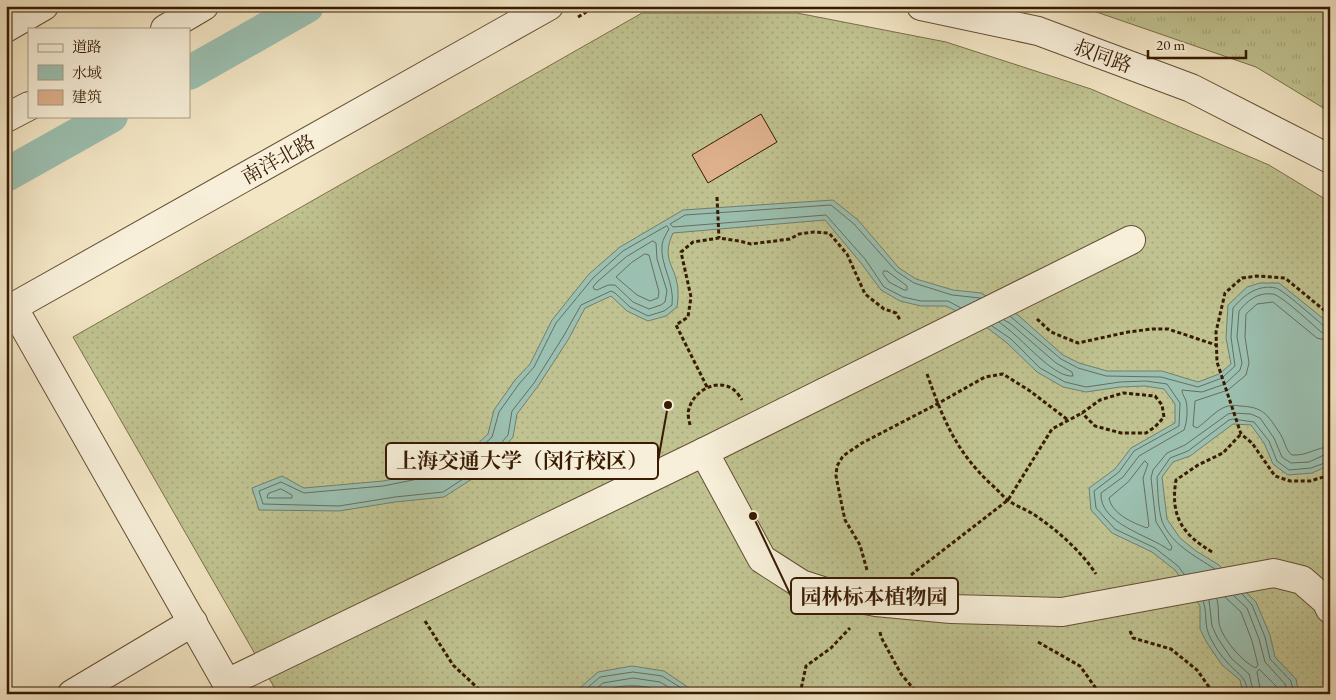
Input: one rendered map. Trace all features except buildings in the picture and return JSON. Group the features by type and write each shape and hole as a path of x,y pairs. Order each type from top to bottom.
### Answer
{"street":[{"path":"6,28 44,6"},
{"path":"166,28 204,6"},
{"name":"南洋北路","path":"10,309 549,6"},
{"name":"叔同路","path":"921,6 1038,31 1182,84 1330,159"},
{"path":"6,118 28,107"},
{"path":"10,309 230,688 400,598 704,452 1131,240"},
{"path":"704,452 762,559 801,584 829,593 876,602 951,609 1062,612 1274,573 1302,580 1326,601 1330,609"},
{"path":"72,694 193,622"}],"path":[{"path":"717,197 719,238"},
{"path":"707,387 676,326 688,318 691,297 681,252 693,242 719,238 751,244 790,238 798,234 829,233 847,254 866,294 884,309 896,313 916,346 954,440 967,460 1008,500 1033,514 1087,560 1133,638 1171,649 1197,670 1214,694"},
{"path":"1330,315 1285,278 1257,276 1242,278 1225,293 1216,332 1217,362 1241,434 1252,442 1275,476 1290,481 1310,482 1330,475"},
{"path":"1012,299 1051,332 1078,343 1128,332 1168,329 1216,346"},
{"path":"918,694 901,674 881,638 876,602 860,545 845,520 836,476 837,466 842,456 862,443 938,404 985,377 1003,374 1030,391 1068,420"},
{"path":"704,452 691,430 688,409 697,394 707,387 721,385 734,389 750,412 756,426"},
{"path":"800,694 806,666 831,648 876,602 1008,500 1052,429 1082,413 1100,400 1123,393 1155,396 1162,405 1164,417 1146,433 1121,433 1095,426 1082,413"},
{"path":"1241,434 1223,453 1198,465 1176,480 1174,507 1180,525 1188,534 1198,544 1227,560 1243,579"},
{"path":"400,598 423,618 453,665 484,694"},
{"path":"1020,611 1023,629 1034,640 1080,666 1100,694"}],"green space":[{"path":"1079,6 1330,6 1330,112 1256,67"},
{"path":"642,13 797,13 946,42 1091,89 1269,165 1330,202 1330,694 278,694 73,337"}],"water":[{"path":"833,200 858,220 899,268 916,279 953,290 981,293 1018,315 1063,355 1079,363 1107,371 1162,371 1198,382 1219,374 1231,364 1226,338 1228,305 1247,287 1260,283 1279,283 1330,324 1330,465 1312,473 1288,475 1273,464 1264,443 1251,425 1233,424 1190,456 1173,462 1162,477 1167,519 1180,538 1196,551 1219,565 1256,602 1270,635 1275,657 1296,679 1299,694 1243,694 1240,680 1222,665 1207,643 1200,629 1200,606 1175,570 1152,552 1112,533 1091,510 1089,488 1115,469 1131,448 1175,423 1175,404 1164,389 1145,386 1120,387 1086,392 1063,387 1037,372 1007,343 981,323 946,306 921,306 900,301 881,290 825,220 673,233 668,250 670,263 677,282 677,307 666,316 648,321 627,311 611,296 585,308 568,340 517,414 513,437 483,472 444,497 395,502 339,511 259,510 252,488 282,476 304,488 383,481 418,474 444,475 488,434 494,410 515,380 530,364 552,320 589,274 620,247 683,210"},
{"path":"632,666 664,671 698,694 573,694 598,672"}],"waterway":[{"path":"190,72 307,6"},
{"path":"6,175 107,118"}],"place":[{"name":"上海交通大学（闵行校区）","path":"668,405"},
{"name":"园林标本植物园","path":"753,516"}]}
